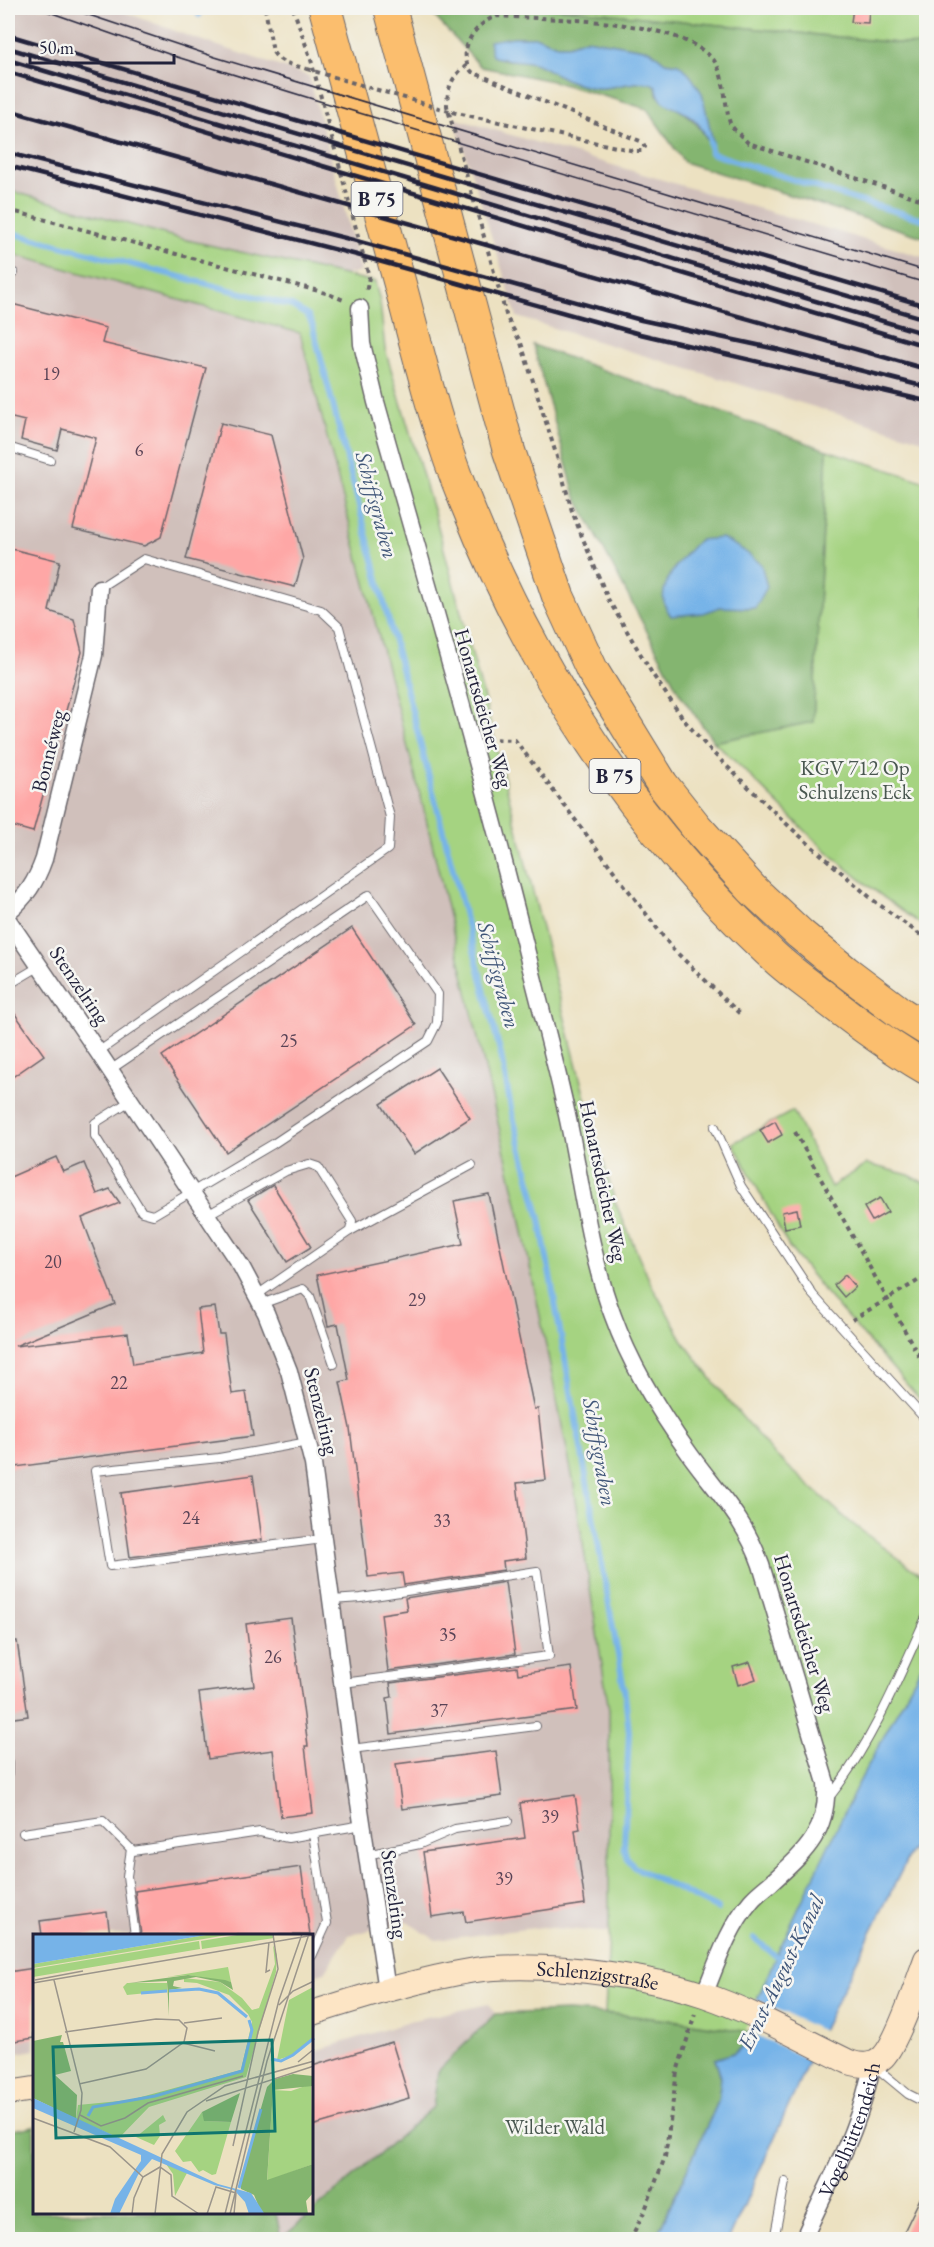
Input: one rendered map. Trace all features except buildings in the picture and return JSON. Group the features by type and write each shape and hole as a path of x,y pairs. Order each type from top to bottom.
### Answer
{"highway":[{"name":"B 75","path":"325,8 428,391 460,487 501,585 552,682 597,752 660,835 711,896 771,955 825,998 903,1054 927,1068"},
{"name":"B 75","path":"390,8 509,451 558,596 592,670 662,784 697,828 752,889 845,972 902,1014 927,1029"}],"street":[{"name":"Honartsdeicher Weg","path":"360,308 362,344 376,402 470,738 562,1093 590,1230 613,1317 646,1387 671,1427 738,1515 756,1549 826,1783 826,1802 822,1821 814,1839 792,1864 752,1900 741,1915 731,1932 700,2003"},
{"name":"Bonnéweg","path":"8,912 36,881 44,859 94,655 99,588"},
{"name":"Stenzelring","path":"8,920 241,1266 259,1300 290,1371 308,1442 387,1990"},
{"name":"Vogelhüttendeich","path":"803,2240 855,2125 868,2086 872,2064 883,2057 889,2049 927,1959"},
{"name":"Schlenzigstraße","path":"314,2012 387,1990 476,1970 543,1968 614,1973 652,1980 700,2003 743,2010 858,2065 872,2064"},
{"path":"8,2093 33,2089"}],"lane":[{"path":"8,447 50,460"},
{"path":"98,1052 388,849 390,817 339,627 321,610 144,559 99,588"},
{"path":"110,1070 369,894 438,994 437,1023 428,1041 273,1144 153,1215 142,1212 95,1136 95,1123 130,1101"},
{"path":"8,985 40,966"},
{"path":"715,1127 741,1186 796,1272 813,1294 927,1420"},
{"path":"207,1215 286,1171 309,1164 318,1167 352,1221 350,1231"},
{"path":"259,1300 350,1231 472,1165"},
{"path":"259,1300 303,1290 310,1296 334,1364"},
{"path":"308,1442 219,1458 95,1471 110,1566 323,1539"},
{"path":"332,1600 361,1598 537,1571 549,1656 343,1683"},
{"path":"826,1802 849,1771 877,1721 927,1617"},
{"path":"351,1749 536,1726"},
{"path":"8,1763 8,1773"},
{"path":"22,1833 103,1821 133,1851 260,1832 288,1838 362,1825"},
{"path":"366,1855 420,1844 455,1829 508,1821"},
{"path":"313,1834 327,1923 314,1952"},
{"path":"131,1849 127,1876 135,1934"},
{"path":"872,2064 908,2094 927,2103"},
{"path":"774,2240 786,2182"}],"path":[{"path":"265,8 273,52 282,62 452,112 635,152 642,151 645,147 640,141 472,72 467,65 465,52 471,37 485,21 497,15 647,28 681,37 712,58 722,81 730,125 748,143 927,201"},
{"path":"293,8 311,60 369,277"},
{"path":"497,15 498,8"},
{"path":"467,65 453,78 448,91 447,106 507,318 521,343 572,511 608,599 653,675 684,720 710,750 834,867 873,900 927,939"},
{"path":"8,210 326,293"},
{"path":"470,738 514,740 672,948 742,1016"},
{"path":"795,1132 927,1369"},
{"path":"842,1326 927,1276"},
{"path":"630,2240 645,2210 665,2157 677,2072 700,2003"}],"shaded area":[{"path":"8,8 114,8 191,37 309,76 361,272 342,275 178,238 8,190"},
{"path":"454,118 926,258 926,441 517,317"},
{"path":"8,253 299,333 425,814 519,1212 573,1480 609,1710 616,1790 613,1933 543,1927 436,1940 407,1922 349,1935 325,1972 314,1975 314,1934 33,1934 33,2050 8,2055"},
{"path":"489,2004 495,2014 438,2071 433,2107 314,2210 314,2051 422,2018"},
{"path":"276,2214 310,2214 281,2239"}],"green space":[{"path":"427,8 555,8 926,46 926,238 684,162 647,109 552,81 481,67","holes":["513,37 537,37 556,45 568,45 586,39 650,50 665,62 678,64 708,142 699,126 657,95 656,86 650,83 603,88 588,87 536,63 504,60"]},
{"path":"555,8 926,8 926,46"},
{"path":"8,190 178,238 375,282 380,302 385,349 437,523 486,706 584,1094 615,1202 651,1284 685,1344 726,1398 773,1453 850,1522 926,1579 926,1658 855,1790 756,2001 749,2032 680,2021 605,2013 609,1934 609,1710 573,1480 519,1212 425,814 300,333 8,253"},
{"path":"533,345 827,450 813,722 714,742 680,694 575,495","holes":["699,540 755,608 720,607 703,613 682,614 674,568"]},
{"name":"KGV 712 Op Schulzens Eck","path":"827,450 926,482 926,928 830,854 714,742 813,722"},
{"path":"793,1111 831,1187 867,1164 909,1175 926,1184 926,1406 824,1291 789,1247 733,1143"},
{"name":"Wilder Wald","path":"567,2011 658,2019 749,2032 746,2044 734,2053 715,2059 721,2077 718,2102 655,2239 281,2239 310,2214 314,2214 314,2210 433,2107 438,2071 495,2014"},
{"path":"33,2126 33,2214 276,2214 281,2239 8,2239 8,2131"}],"water":[{"path":"513,37 537,37 557,45 568,45 586,39 650,50 665,62 678,64 688,72 702,93 713,142 708,142 700,126 691,116 664,102 656,86 650,83 592,87 572,82 537,64 492,56 489,41"},
{"path":"722,538 761,564 767,587 755,608 720,607 703,613 671,616 663,595 674,568 699,540"},
{"name":"Ernst-August-Kanal","path":"926,1658 926,1821 823,2029 729,2239 655,2240 718,2102 721,2077 715,2059 734,2053 746,2044 756,2002 776,1956 855,1790"}],"pier":[{"path":"754,1998 825,2032 813,2062 746,2030"}],"waterway":[{"path":"199,15 202,8"},
{"path":"710,142 711,153 926,220"},
{"name":"Schiffsgraben","path":"8,232 292,306 308,316 312,324 501,1055 512,1113 540,1219 625,1694 629,1732 624,1848 627,1859 634,1867 718,1909"},
{"name":"Schiffsgraben","path":"754,1938 781,1960"}],"tram line":[{"path":"38,8 177,57 926,283"},
{"path":"68,8 215,57 926,271"}],"railway":[{"path":"8,35 926,306"},
{"path":"8,48 926,319"},
{"path":"8,60 926,334"},
{"path":"8,72 926,346"},
{"path":"8,110 926,369"},
{"path":"8,153 353,240 641,320 776,349 926,387"},
{"path":"8,166 357,255 640,334 926,401"}]}
